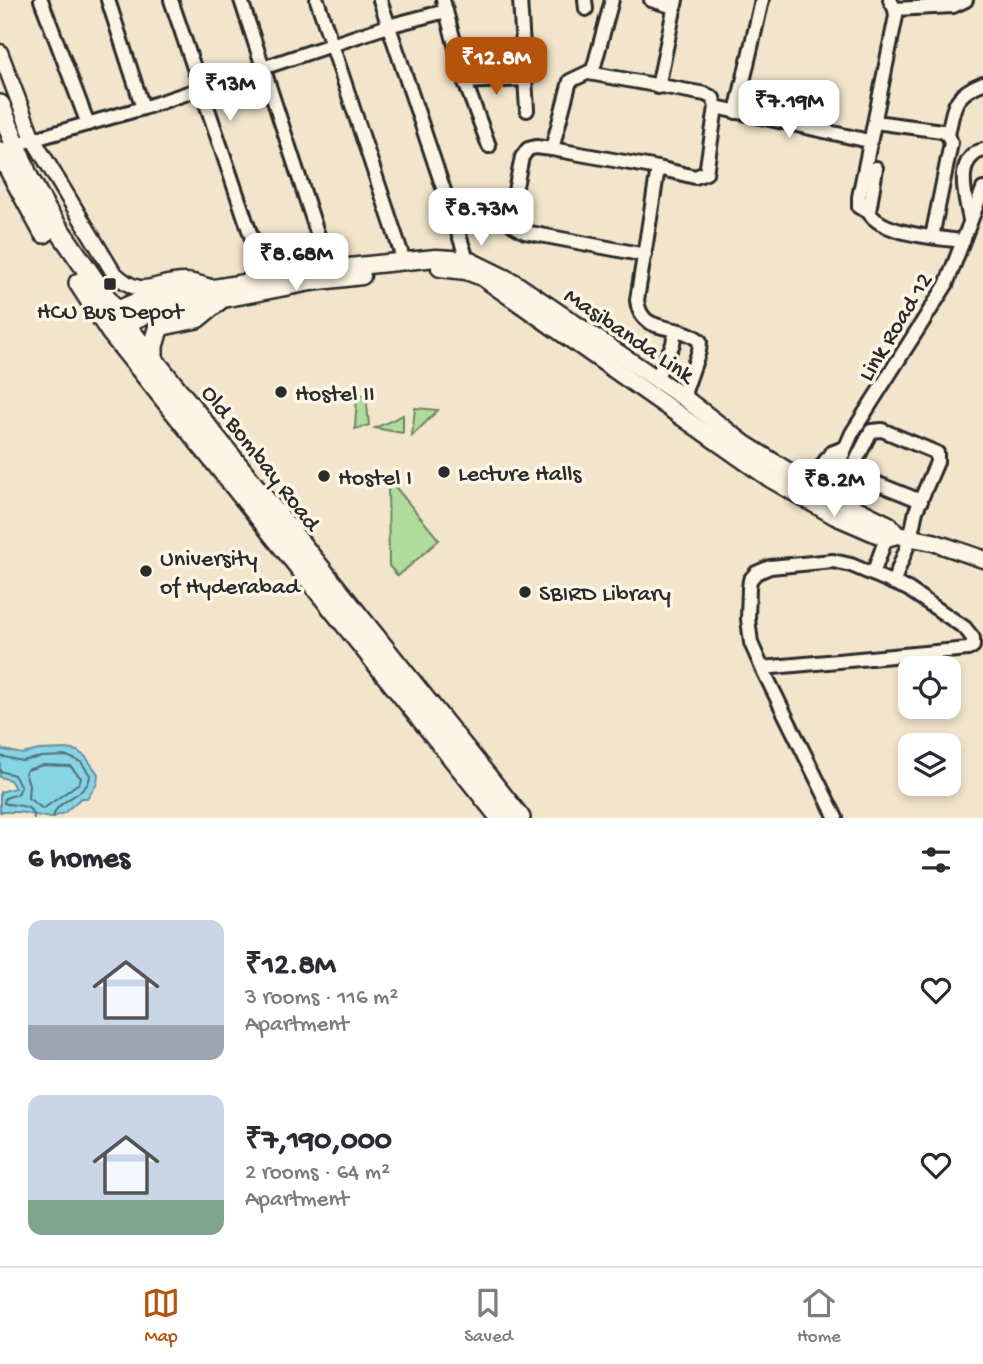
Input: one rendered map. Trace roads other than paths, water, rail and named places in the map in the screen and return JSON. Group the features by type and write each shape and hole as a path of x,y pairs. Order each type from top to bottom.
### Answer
{"main road":[{"name":"Old Bombay Road","path":"0,105 7,149 35,218 501,818"},
{"name":"Masibanda Link","path":"217,294 266,280 329,269 436,258 470,266 513,282 522,296 683,397 812,492 889,525 897,537"},
{"path":"113,321 217,294 421,269 470,266"},
{"path":"153,358 158,329 197,318 217,294"},
{"path":"522,296 736,456 897,537 933,542 983,559"},
{"name":"Old Bombay Road","path":"113,321 153,358 520,818"}],"street":[{"path":"41,0 88,124"},
{"path":"108,0 144,108"},
{"path":"171,0 266,280"},
{"path":"241,0 329,269"},
{"path":"317,0 404,261"},
{"path":"380,0 470,266"},
{"path":"520,0 527,110"},
{"path":"552,149 566,88 575,77 593,70 612,0"},
{"path":"650,0 675,3 658,87"},
{"path":"736,112 762,0"},
{"path":"869,212 862,210 858,203 875,122 892,5 953,6 966,0"},
{"path":"7,149 265,69 445,6 465,82 489,146"},
{"path":"0,52 33,139 104,259 128,286 145,288 187,281 217,294"},
{"path":"589,73 705,94 713,99 716,107 706,173 695,177 552,149 528,149 522,157 510,215 513,225 526,232 645,255"},
{"path":"465,82 525,79"},
{"path":"932,237 951,143 948,135 955,102 966,91 983,83"},
{"path":"716,107 869,141"},
{"path":"875,122 942,131 948,135"},
{"name":"Link Road 12","path":"970,220 963,174 967,162 975,152 983,150"},
{"path":"657,168 637,300 638,310 648,322 691,333 700,341 683,397"},
{"path":"876,168 869,212 872,218 885,227 962,241"},
{"name":"Link Road 12","path":"812,492 831,453 844,448 946,285 983,189"},
{"path":"656,379 673,344 675,330"},
{"path":"873,574 920,501 937,462 937,453 882,430 871,432 855,463 861,477 920,501"},
{"path":"892,583 897,537"},
{"path":"762,668 968,649 973,646 973,638 965,628 908,589 851,565 832,561 770,567 755,573 748,588 751,643 762,668 836,818"}],"water":[{"path":"0,749 22,754 39,750 77,751 86,757 98,774 97,784 87,798 81,798 64,813 51,818 19,812 0,812 0,792 15,788 10,780 0,777"}],"place":[{"name":"HCU Bus Depot","path":"110,284"},
{"name":"Hostel II","path":"281,392"},
{"name":"Lecture Halls","path":"444,472"},
{"name":"Hostel I","path":"324,476"},
{"name":"University of Hyderabad","path":"146,571"},
{"name":"SBIRD Library","path":"525,592"}]}
